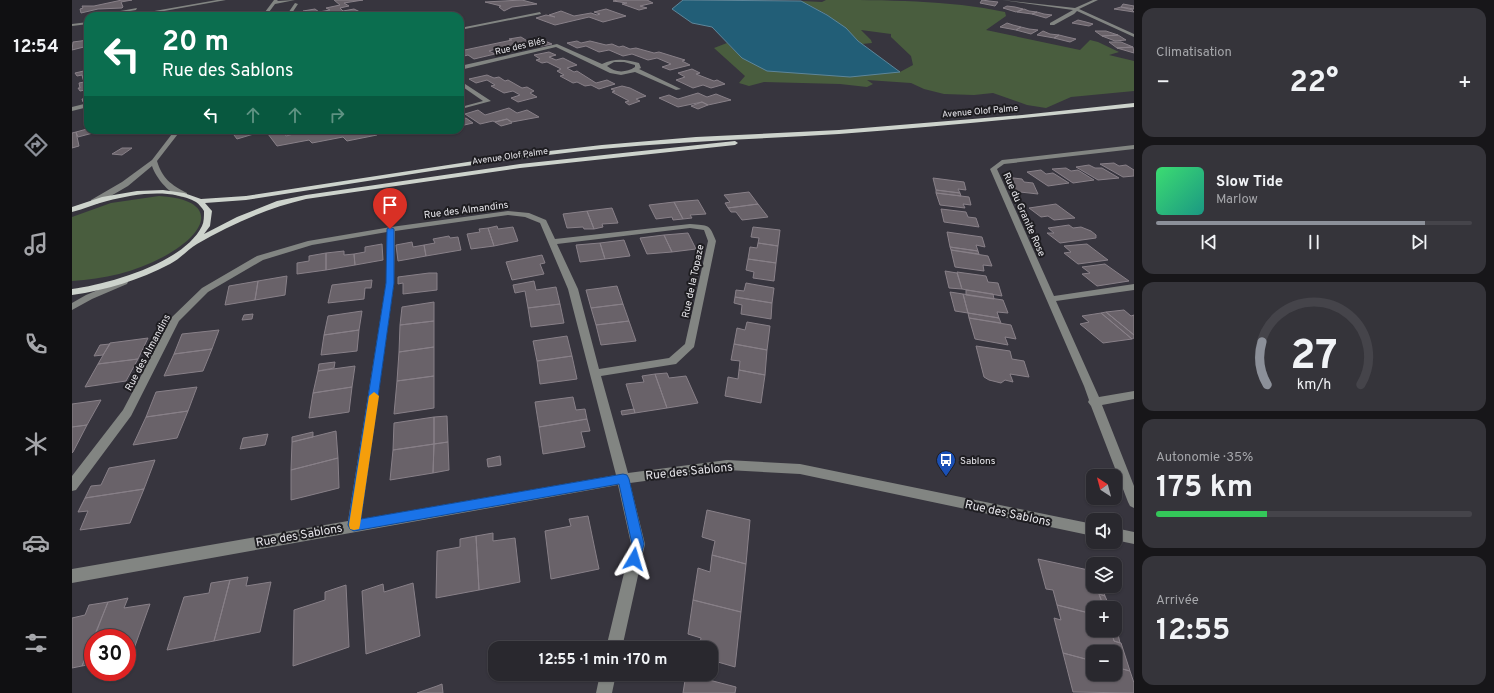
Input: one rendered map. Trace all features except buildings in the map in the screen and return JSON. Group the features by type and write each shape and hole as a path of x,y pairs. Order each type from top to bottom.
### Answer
{"main road":[{"name":"Avenue Olof Palme","path":"200,202 268,195 424,170 602,147 704,138 839,132 1022,117 1134,104"},
{"name":"Avenue Olof Palme","path":"72,292 95,289 135,277 169,261 193,243 259,210 306,197 460,173 565,159 792,138 839,132"},
{"name":"Avenue Olof Palme","path":"72,210 94,202 136,193 163,192 184,195 200,202 208,211 206,226 193,243"}],"street":[{"path":"187,0 198,4"},
{"path":"151,12 224,0"},
{"path":"1004,0 1076,9 1134,36"},
{"path":"1052,24 1074,13 1076,9 1096,0"},
{"path":"172,3 179,2"},
{"path":"267,12 275,2 294,2 290,12"},
{"path":"118,12 143,8"},
{"path":"464,28 540,13"},
{"path":"72,26 84,24"},
{"name":"Rue des Blés","path":"464,67 558,46 610,71 621,73 636,70"},
{"path":"604,67 604,65 609,62 624,60 637,64 638,68 636,70 678,89"},
{"path":"464,86 488,101 464,108"},
{"path":"72,109 84,107"},
{"path":"94,202 125,184 154,161 175,134"},
{"name":"Rue du Granite Rose","path":"1093,402 1089,386 1052,299 993,169 1002,162 1134,147"},
{"path":"154,161 156,170 163,182 184,195"},
{"name":"Rue des Almandins","path":"72,486 127,413 175,319 204,290 260,258 311,243 390,229 508,213 526,215 543,222 573,289 623,479 638,544 616,641"},
{"name":"Rue de la Topaze","path":"552,242 690,226 707,228 712,240 690,345 672,360 595,373"},
{"path":"354,525 390,283 390,229"},
{"path":"72,307 89,297 135,277"},
{"path":"1052,299 1134,287"},
{"path":"1134,395 1093,402 1134,502"},
{"name":"Rue des Sablons","path":"72,576 354,525 623,479 726,465 800,469 1086,529"},
{"path":"1122,535 1134,538"},
{"path":"604,693 607,681"}],"green space":[{"path":"826,0 939,3 1005,12 1006,16 986,30 1080,50 1090,40 1098,42 1119,52 1109,55 1134,61 1134,91 1071,97 1046,108 1027,105 993,93 974,95 944,94 924,89 911,83 867,80 873,84 867,87 840,84 764,82 749,86 739,83 745,76 714,48 727,43 742,58 900,72 913,65 911,56 891,37 891,34 861,30 872,43 862,44 826,14 801,1 822,2"},
{"path":"159,196 179,199 192,204 200,211 201,219 198,229 190,238 178,248 163,257 141,267 96,279 72,281 72,217 111,203"}],"water":[{"path":"683,0 801,1 827,15 846,28 858,41 900,72 850,77 767,71 742,58 712,27 692,23 672,9"}],"slow traffic":[{"path":"354,525 374,396"}],"place":[{"name":"Sablons","path":"946,477"}],"route":[{"path":"390,229 390,283 354,525 623,479 638,544 634,559"}]}
